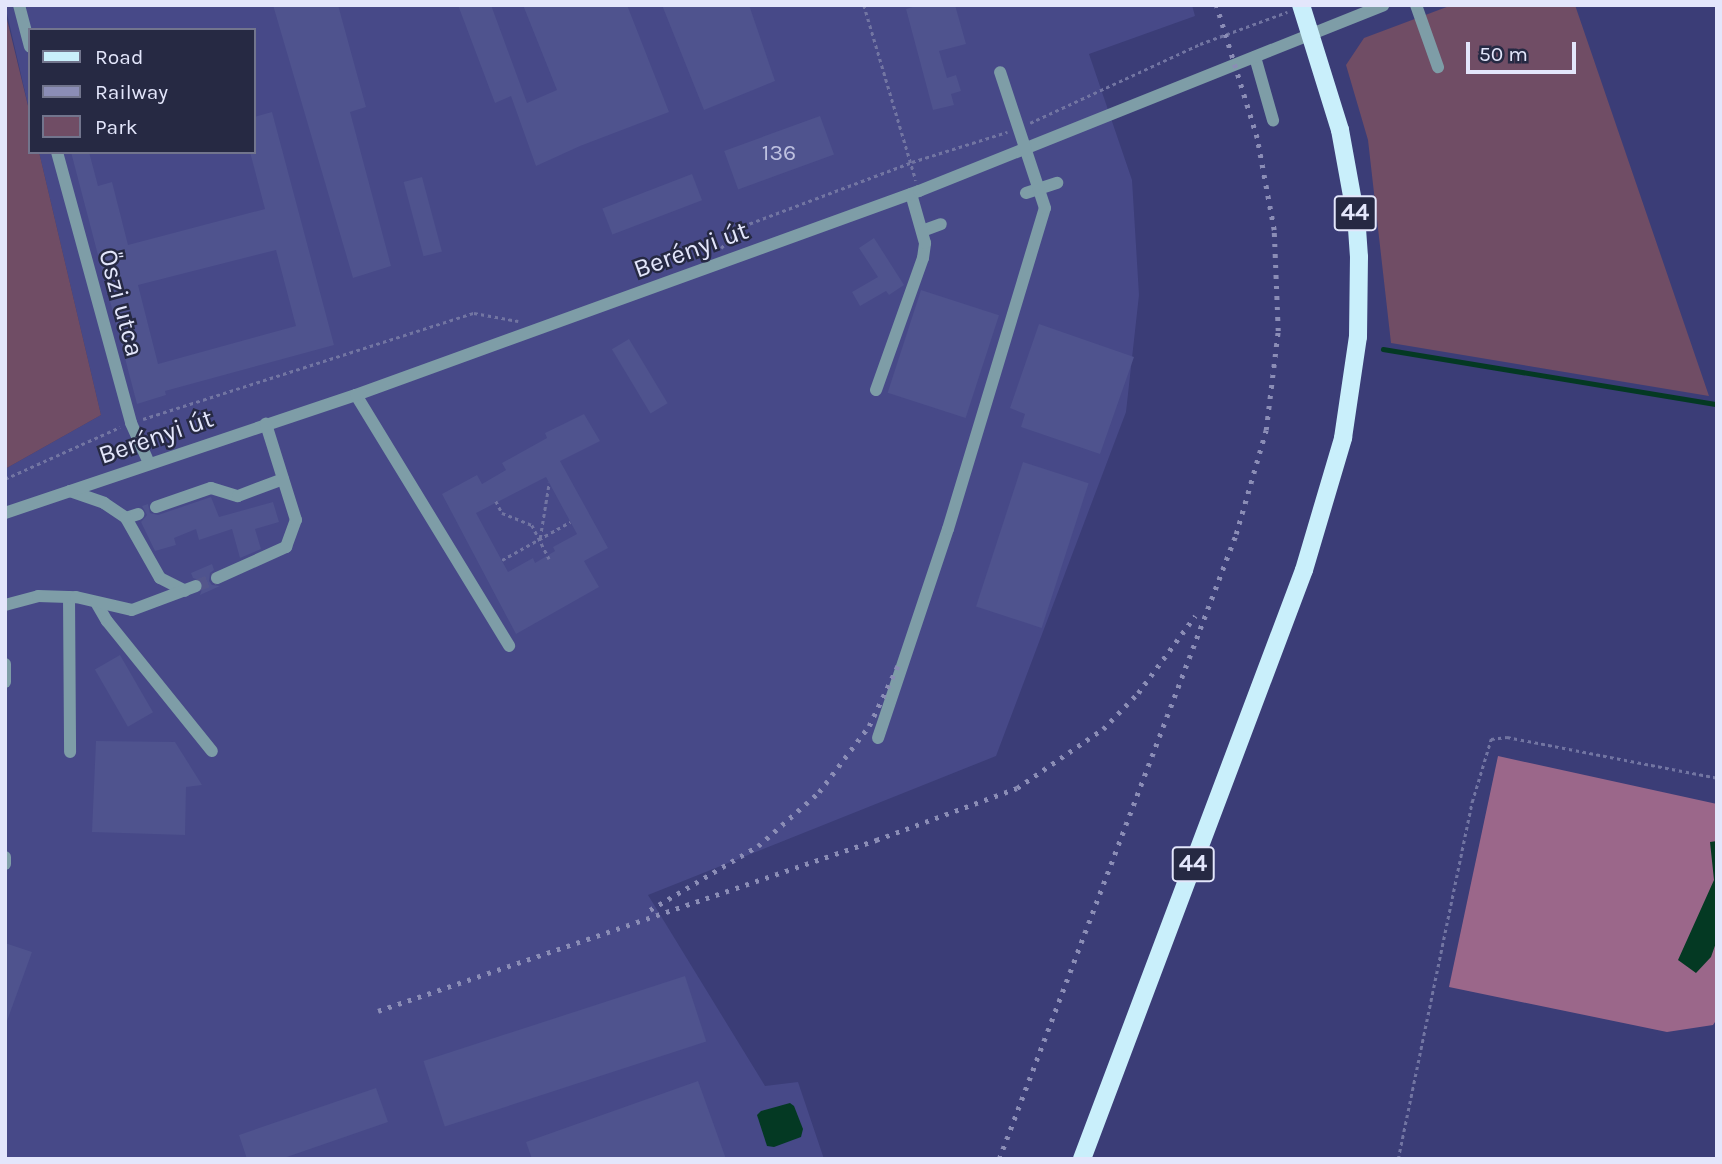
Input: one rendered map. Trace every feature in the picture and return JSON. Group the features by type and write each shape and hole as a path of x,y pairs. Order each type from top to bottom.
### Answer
{"main road":[{"name":"44","path":"1082,1159 1304,570 1343,438 1358,337 1359,257 1350,177 1340,130 1301,6"}],"street":[{"path":"19,5 28,39"},
{"name":"Berényi út","path":"5,513 356,396 915,192 1383,5"},
{"path":"1416,5 1438,66"},
{"path":"1255,57 1273,120"},
{"path":"878,738 948,529 1045,208 1000,72"},
{"name":"Őszi utca","path":"58,154 131,423 149,463"},
{"path":"1026,193 1057,183"},
{"path":"876,390 923,258 925,243 915,192"},
{"path":"922,231 941,224"},
{"path":"356,396 509,646"},
{"path":"217,578 286,547 296,520 266,424"},
{"path":"156,506 211,488 238,496 283,479"},
{"path":"5,605 38,596 69,597 132,610 191,588 160,578 132,516 70,491"},
{"path":"69,597 70,752"},
{"path":"97,604 107,621 212,751"},
{"path":"5,664 5,682"},
{"path":"5,857 5,864"}],"path":[{"path":"864,5 912,162 915,192"},
{"path":"719,251 740,227 912,162 1019,128 1200,44 1301,6"},
{"path":"5,479 131,423 474,313 518,321 530,317"},
{"path":"540,538 549,483"},
{"path":"496,501 502,513 532,525 549,559"},
{"path":"502,560 570,522"},
{"path":"1398,1159 1472,802 1491,739 1507,737 1717,778"}],"shaded area":[{"path":"5,5 1192,5 1195,16 1089,54 1132,180 1139,295 1126,412 996,756 648,895 765,1086 798,1082 824,1159 5,1159 5,469 101,415 39,154 256,154 256,28 28,28 28,105"},
{"path":"1498,756 1717,804 1717,1019 1713,1025 1667,1032 1449,987"},
{"path":"1717,841 1717,940 1711,957 1696,973 1678,960 1714,880 1710,842"},
{"path":"790,1103 794,1106 803,1129 801,1137 774,1147 767,1146 757,1115 761,1111"}],"green space":[{"path":"1452,5 1575,5 1709,396 1391,343 1368,140 1346,65 1364,38"},
{"path":"5,11 28,106 28,154 39,154 101,415 5,469"}],"building":[{"path":"273,5 338,5 366,107 350,112 391,266 353,278"},
{"path":"458,5 491,5 527,103 557,90 523,5 627,5 669,112 536,166 511,96 495,103"},
{"path":"662,5 749,5 775,81 704,110"},
{"path":"919,5 955,5 966,44 939,51 947,78 956,75 961,91 951,94 954,105 933,110 906,9"},
{"path":"272,112 334,345 165,391 166,395 137,404 72,154 90,154 98,186 112,182 128,245 265,209 251,154 256,154 256,116","holes":["276,250 296,326 158,364 138,285"]},
{"path":"820,116 834,155 738,189 724,151"},
{"path":"692,174 702,200 612,235 602,208"},
{"path":"422,177 442,251 424,256 404,182"},
{"path":"874,238 904,285 889,295 886,291 860,306 852,292 878,277 859,248"},
{"path":"921,290 999,315 966,418 888,393"},
{"path":"1039,324 1134,357 1100,454 1021,427 1025,414 1010,408"},
{"path":"629,339 668,403 650,414 612,349"},
{"path":"584,414 600,441 560,461 608,548 584,561 599,587 516,634 442,494 477,475 482,484 506,470 502,463 547,438 545,433","holes":["546,477 577,534 553,547 555,551 535,563 533,558 508,572 476,513"]},
{"path":"1023,462 1089,483 1042,628 976,607"},
{"path":"211,497 219,517 273,502 279,522 255,529 261,549 240,558 232,529 199,540 196,529 174,538 176,545 155,551 141,522 147,515 142,506 148,504 150,513 158,515"},
{"path":"212,564 214,570 210,573 209,581 212,585 220,586 200,595 204,582 193,578 191,573"},
{"path":"120,655 153,712 128,727 95,670"},
{"path":"96,741 175,742 202,785 186,787 185,835 92,832"},
{"path":"5,943 32,952 7,1021 5,1021"},
{"path":"685,976 706,1042 445,1127 423,1061"},
{"path":"698,1081 726,1159 532,1159 526,1142"},
{"path":"376,1088 388,1122 281,1159 247,1159 239,1135"}],"waterway":[{"path":"1383,349 1717,404"}],"tunnel":[{"path":"196,586 217,578"}],"railway":[{"path":"999,1159 1236,534 1266,430 1278,331 1274,230 1257,138 1216,5"},
{"path":"378,1011 876,840 1017,788 1103,729 1138,693 1195,616"},
{"path":"650,910 758,846 819,792 869,726 899,663"}]}
